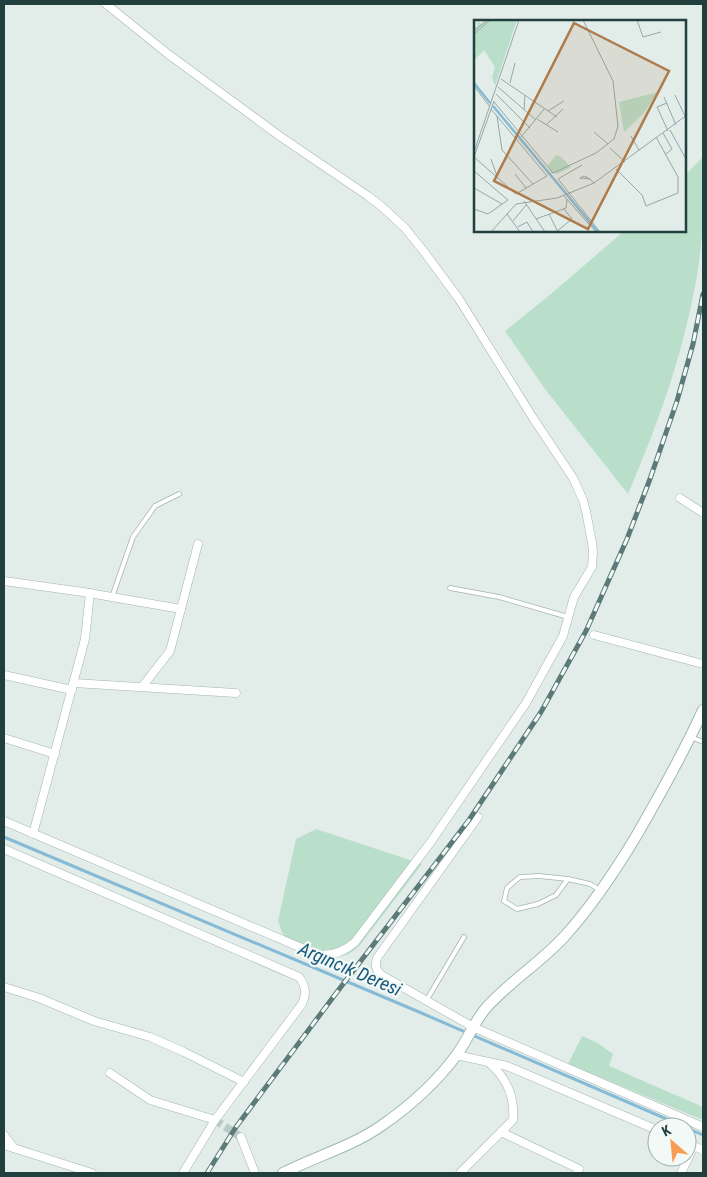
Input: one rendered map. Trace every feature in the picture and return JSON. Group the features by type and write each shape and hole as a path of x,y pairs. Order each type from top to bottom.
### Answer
{"street":[{"path":"4,821 318,955 325,956 338,953 350,947 359,937 430,843 526,703 563,636 574,597 592,567 593,560 589,522 583,500 573,478 533,418 468,313 410,234 381,206 355,186 281,137 175,60 106,4"},
{"path":"680,498 703,513"},
{"path":"142,687 170,650 198,544"},
{"path":"4,581 90,593 180,609"},
{"path":"33,834 85,639 90,593"},
{"path":"594,635 703,664"},
{"path":"4,675 73,687 142,687 236,693"},
{"path":"283,1173 356,1141 382,1125 426,1090 459,1051 487,1007 562,939 601,891 625,856 656,802 691,737 703,710"},
{"path":"4,738 55,754"},
{"path":"478,817 377,958 375,965 377,972 472,1029 703,1127"},
{"path":"4,849 299,977 304,984 306,992 304,1001 215,1120 183,1173"},
{"path":"4,987 39,998 94,1021 150,1036 244,1082"},
{"path":"459,1051 488,1062 507,1066 647,1126"},
{"path":"460,1173 513,1120 512,1098 506,1081 488,1062"},
{"path":"110,1073 150,1100 215,1120"},
{"path":"501,1132 579,1169 577,1173"},
{"path":"4,1135 14,1148"},
{"path":"241,1136 255,1173"},
{"path":"4,1145 92,1173"}],"lane":[{"path":"112,597 133,537 156,506 179,494"},
{"path":"450,588 499,596 568,618"},
{"path":"691,737 703,742"},
{"path":"568,880 556,895 538,904 517,909 504,901 507,888 520,876 539,876 568,880 590,884 601,891"},
{"path":"426,1001 464,937"}],"green space":[{"path":"703,157 701,250 694,293 671,381 651,438 628,494 545,389 505,331 623,232 687,232 687,173"},
{"path":"316,829 422,864 360,945 343,956 326,955 286,937 282,933 278,921 296,839"},
{"path":"582,1036 596,1042 613,1054 609,1066 703,1107 703,1120 697,1117 568,1064"}],"waterway":[{"name":"Argıncık Deresi","path":"4,837 419,1012 662,1117"},
{"name":"Argıncık Deresi","path":"697,1132 703,1135"}],"tunnel":[{"path":"215,1120 241,1137"}],"railway":[{"path":"207,1173 236,1127 469,820 541,712 586,631 627,539 677,401 693,344 703,294"}]}
